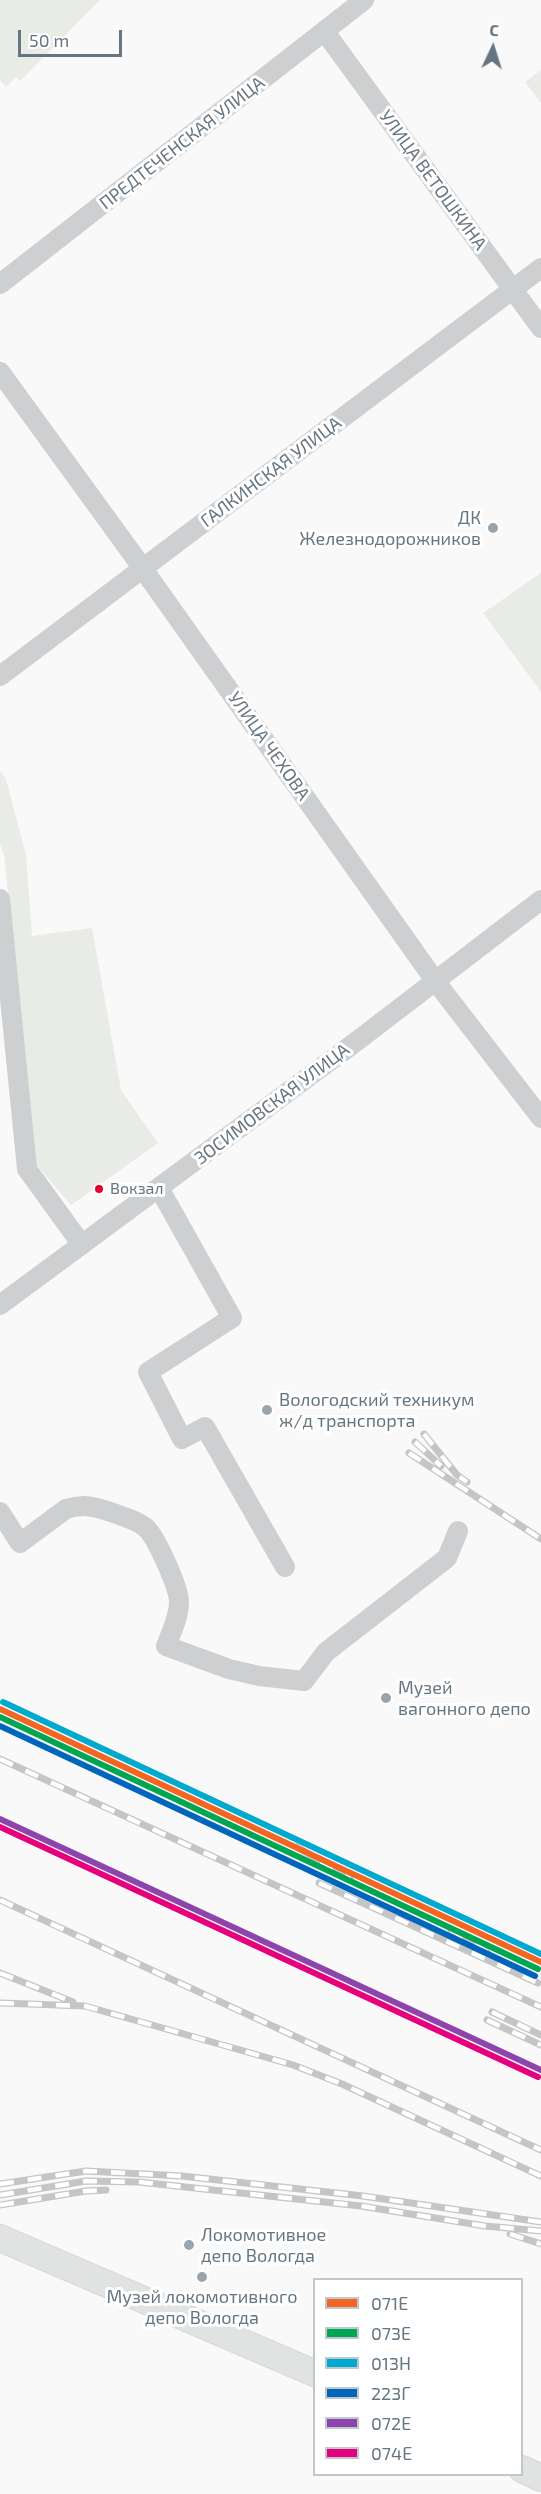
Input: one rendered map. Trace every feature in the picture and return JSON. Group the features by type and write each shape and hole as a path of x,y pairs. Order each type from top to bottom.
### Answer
{"main road":[{"path":"0,2238 313,2372"},
{"path":"523,2469 541,2478"}],"street":[{"name":"ПРЕДТЕЧЕНСКАЯ УЛИЦА","path":"0,284 364,0"},
{"name":"УЛИЦА ВЕТОШКИНА","path":"325,32 541,328"},
{"name":"ГАЛКИНСКАЯ УЛИЦА","path":"0,676 541,268"},
{"name":"УЛИЦА ЧЕХОВА","path":"0,372 436,982 541,1118"},
{"path":"0,899 27,1169 82,1245"},
{"name":"ЗОСИМОВСКАЯ УЛИЦА","path":"0,1305 436,982 541,900"},
{"path":"159,1188 232,1318 148,1372 182,1439 205,1427 285,1567"},
{"path":"0,1512 21,1543 66,1509 75,1507 93,1507 144,1525 152,1534 177,1592 177,1615 166,1646 229,1670 304,1681 326,1652 447,1558 458,1531"}],"shaded area":[{"path":"0,0 100,0 20,81 16,77 6,87 0,80"},
{"path":"541,70 541,103 525,82"},
{"path":"541,573 541,692 483,613"},
{"path":"0,771 6,779 26,855 32,936 92,928 121,1090 158,1143 71,1205 35,1163 4,854 0,844"}],"railway":[{"path":"424,1434 457,1475 467,1482"},
{"path":"415,1442 441,1466"},
{"path":"409,1453 541,1539"},
{"path":"0,1759 541,2007"},
{"path":"297,1847 350,1879"},
{"path":"319,1883 538,1983"},
{"path":"0,1900 541,2150"},
{"path":"451,1930 487,1952"},
{"path":"0,1973 73,2002"},
{"path":"0,2003 85,2006 293,2065 342,2084 541,2176"},
{"path":"492,2012 541,2035"},
{"path":"487,2020 541,2045"},
{"path":"0,2184 86,2171 182,2176 363,2196 541,2222"},
{"path":"0,2195 86,2181 139,2182 361,2206 485,2226 541,2231"},
{"path":"0,2205 86,2191 106,2190"},
{"path":"510,2234 541,2244"}],"transit line":[{"name":"013Н","path":"3,1702 541,1954"},
{"name":"071Е","path":"0,1709 541,1962"},
{"name":"073Е","path":"0,1717 538,1969"},
{"name":"223Г","path":"0,1726 535,1976"},
{"name":"072Е","path":"0,1819 541,2070"},
{"name":"074Е","path":"0,1827 538,2077"}],"place":[{"name":"ДК Железнодорожников","path":"493,528"},
{"name":"Вокзал","path":"99,1189"},
{"name":"Вологодский техникум ж/д транспорта","path":"267,1410"},
{"name":"Музей вагонного депо","path":"386,1698"},
{"name":"Локомотивное депо Вологда","path":"189,2245"},
{"name":"Музей локомотивного депо Вологда","path":"202,2277"}]}
